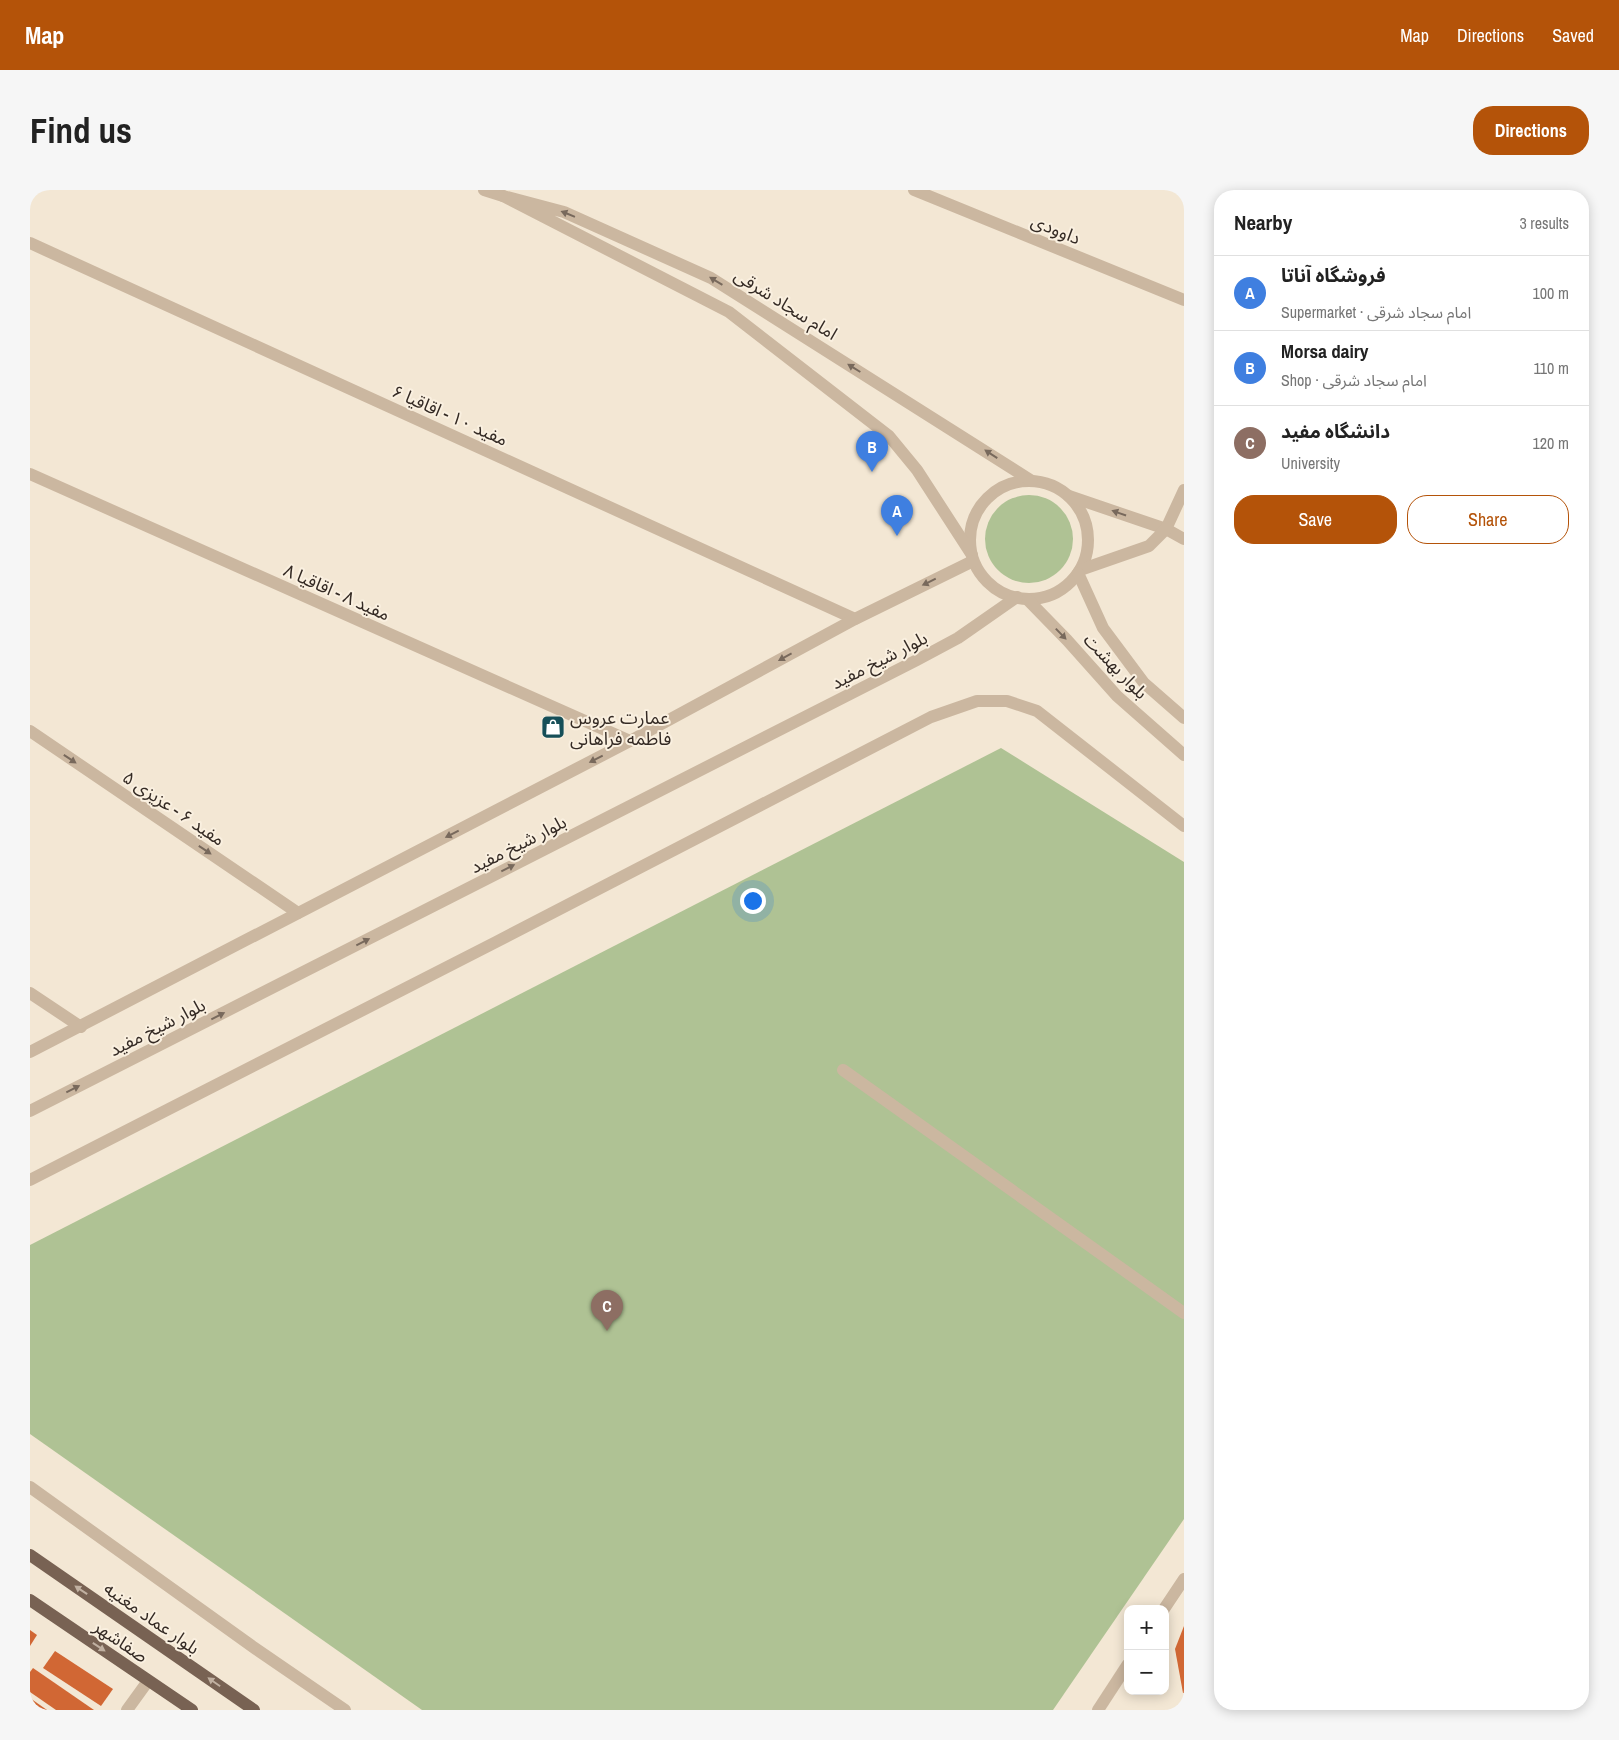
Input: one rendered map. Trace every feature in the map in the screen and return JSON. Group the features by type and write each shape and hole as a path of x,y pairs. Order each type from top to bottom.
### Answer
{"main road":[{"name":"بلوار عماد مغنیه","path":"30,1555 254,1710"},
{"name":"صفاشهر","path":"30,1600 192,1710"}],"street":[{"name":"امام سجاد شرقی","path":"484,190 564,212 711,278 1032,481"},
{"name":"داوودی","path":"914,190 1184,300"},
{"name":"امام سجاد شرقی","path":"503,196 729,312 889,436 917,470 972,558"},
{"name":"مفید ۱۰ - اقاقیا ۶","path":"30,243 855,618"},
{"name":"مفید ۸ - اقاقیا ۸","path":"30,474 630,741"},
{"path":"1069,496 1082,512 1088,531 1087,552 1079,572 1068,584 1056,592 1042,597 1022,598 1003,593 990,585 980,574 972,558 970,532 976,511 991,494 1010,483 1032,481 1052,485 1069,496 1166,529 1184,539"},
{"path":"1079,572 1149,546 1166,529 1184,490"},
{"name":"بلوار شیخ مفید","path":"30,1052 630,741 855,618 972,558"},
{"name":"بلوار بهشت","path":"1079,572 1103,628 1144,683 1184,718"},
{"name":"بلوار شیخ مفید","path":"30,1111 909,664 958,638 1022,598"},
{"name":"بلوار بهشت","path":"1022,598 1067,640 1117,696 1184,754"},
{"path":"30,1180 496,942 922,721 976,701 1006,701 1036,710 1184,826"},
{"name":"مفید ۶ - عزیزی ۵","path":"30,731 298,913"},
{"path":"30,993 81,1027"},
{"path":"843,1070 1184,1313"},
{"path":"30,1487 344,1710"},
{"path":"1167,1605 1184,1579"},
{"path":"1098,1710 1124,1670"},
{"path":"127,1710 148,1680"}],"green space":[{"path":"1029,495 1046,499 1060,508 1069,522 1073,539 1069,556 1060,570 1046,579 1029,583 1012,579 998,570 989,556 985,539 989,522 998,508 1012,499"},
{"path":"1001,748 1184,862 1184,1519 1053,1710 422,1710 30,1434 30,1245"}],"building":[{"path":"1184,1626 1184,1693 1183,1693 1175,1649"},
{"path":"30,1630 37,1635 30,1646"},
{"path":"55,1651 113,1689 101,1706 43,1668"},
{"path":"33,1668 94,1710 56,1710 30,1692 30,1672"},
{"path":"30,1698 47,1710 30,1710"}],"place":[{"name":"Morsa dairy","path":"872,472"},
{"name":"فروشگاه آناتا","path":"897,536"},
{"name":"عمارت عروس فاطمه فراهانی","path":"553,727"},
{"name":"دانشگاه مفید","path":"607,1331"}]}
